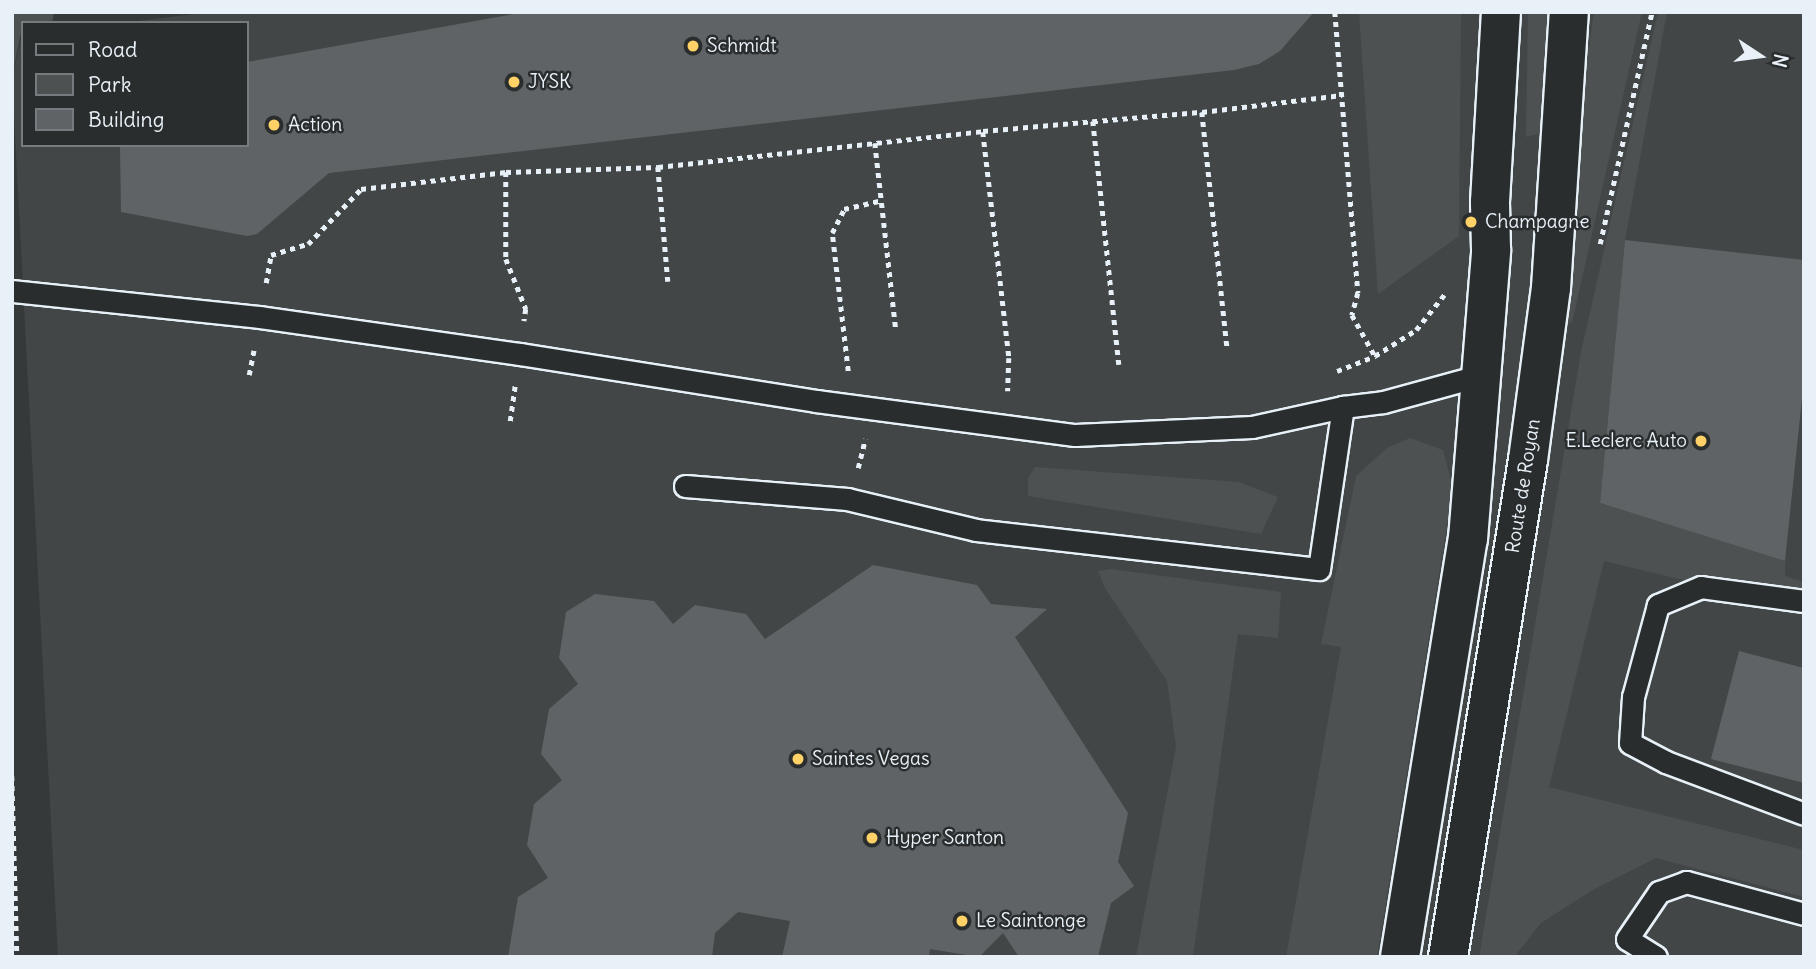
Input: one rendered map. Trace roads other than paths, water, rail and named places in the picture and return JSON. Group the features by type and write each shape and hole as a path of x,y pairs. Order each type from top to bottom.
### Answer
{"main road":[{"path":"1400,957 1468,539 1482,375 1501,12"},
{"name":"Route de Royan","path":"1448,957 1528,460 1551,288 1569,12"},
{"path":"1482,375 1511,392 1465,692 1482,739"}],"lane":[{"path":"12,291 260,317 872,409 1075,435 1252,427 1343,407 1383,402 1482,375"},
{"path":"685,486 851,500 976,530 1319,569 1343,407"},
{"path":"1804,601 1701,587 1658,605 1633,697 1630,743 1666,761 1804,814"},
{"path":"1656,957 1627,939 1659,892 1686,882 1804,914"}],"place":[{"name":"Schmidt","path":"693,46"},
{"name":"JYSK","path":"514,82"},
{"name":"Action","path":"274,125"},
{"name":"Champagne","path":"1471,222"},
{"name":"E.Leclerc Auto","path":"1701,441"},
{"name":"Saintes Vegas","path":"798,759"},
{"name":"Hyper Santon","path":"872,838"},
{"name":"Le Saintonge","path":"962,921"}]}
